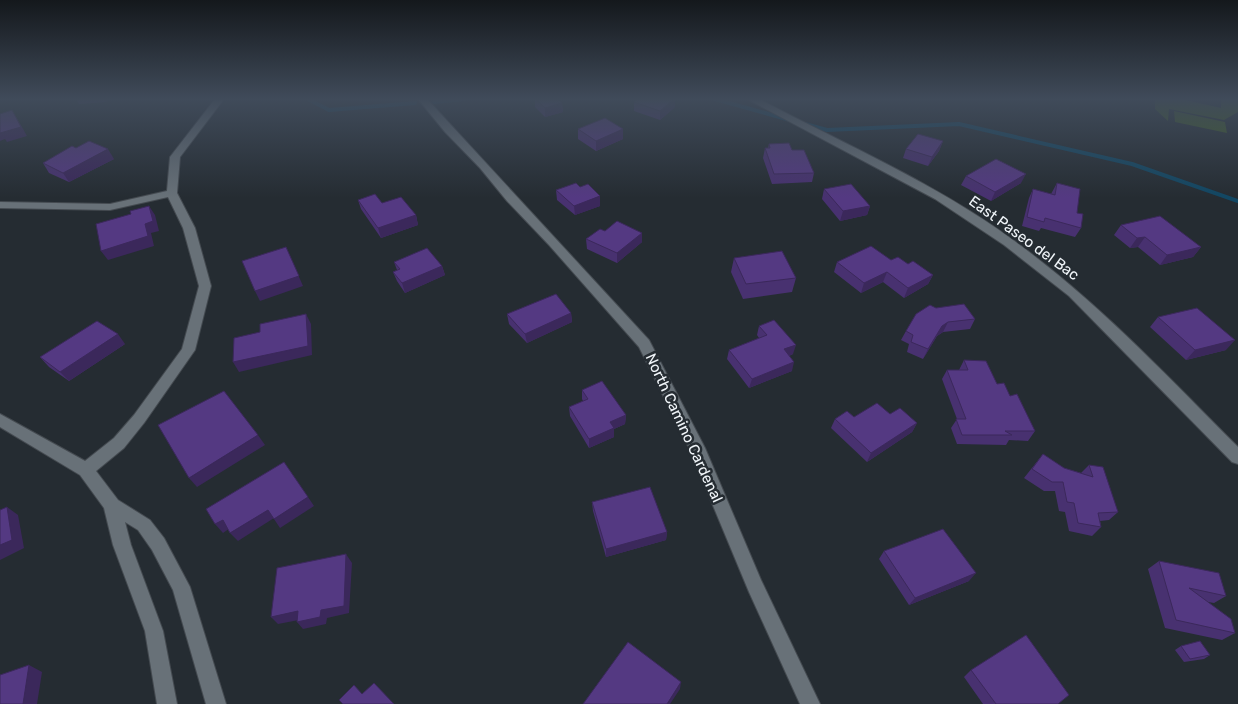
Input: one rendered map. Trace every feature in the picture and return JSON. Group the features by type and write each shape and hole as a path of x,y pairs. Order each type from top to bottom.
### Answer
{"street":[{"path":"86,470 118,443 134,425 188,350 205,286 189,228 172,193 175,157 195,132"},
{"name":"North Camino Cardenal","path":"450,132 484,166 511,199 553,242 644,344 697,448 755,586 810,704"},
{"name":"East Paseo del Bac","path":"814,132 939,197 1008,242 1073,293 1238,457"},
{"path":"0,205 110,207 172,193"},
{"path":"0,420 86,470 112,505 144,525 158,544 181,587 216,704"},
{"path":"112,505 122,545 154,631 167,704"}],"building":[{"path":"582,132 617,132 596,141"},
{"path":"918,134 943,141 932,157 906,149"},
{"path":"89,141 108,149 63,173 43,163 72,146 76,148"},
{"path":"789,143 792,150 804,150 814,173 774,174 765,148 770,148 769,144"},
{"path":"996,159 1026,174 995,192 966,176"},
{"path":"576,183 580,187 588,184 600,196 574,206 556,190"},
{"path":"1057,183 1080,189 1077,213 1083,214 1081,228 1045,218 1044,222 1027,217 1033,189 1055,195"},
{"path":"851,184 870,206 843,211 824,189"},
{"path":"375,194 382,203 401,197 416,215 378,228 358,200"},
{"path":"149,206 153,221 145,224 148,236 101,251 96,224 131,214 130,211"},
{"path":"1160,216 1201,247 1167,255 1145,237 1137,238 1121,225"},
{"path":"617,221 642,233 617,253 586,239 600,229 605,231"},
{"path":"871,246 891,260 898,257 908,264 913,261 933,275 908,288 887,272 864,283 837,262"},
{"path":"286,247 299,276 255,291 242,261"},
{"path":"427,248 442,266 402,283 393,272 400,269 394,262"},
{"path":"782,251 796,278 746,284 734,258"},
{"path":"556,294 571,313 525,334 507,314"},
{"path":"964,304 975,319 948,322 942,326 928,349 911,342 913,335 906,331 916,314 930,305 936,308"},
{"path":"1197,308 1235,340 1195,350 1158,317"},
{"path":"306,314 308,346 233,362 234,338 260,332 260,324"},
{"path":"774,320 796,345 784,349 794,362 752,379 729,350 767,335 759,326"},
{"path":"97,321 118,334 60,372 40,357"},
{"path":"964,360 986,361 997,384 1004,383 1010,396 1017,394 1035,431 1005,431 1012,435 962,435 956,419 966,419 947,370 968,370"},
{"path":"602,381 626,415 610,422 614,428 589,439 569,407 588,399 582,390"},
{"path":"224,391 258,435 189,478 158,425"},
{"path":"877,403 890,414 900,408 917,423 871,453 835,419 847,411 854,417"},
{"path":"1043,454 1064,468 1093,477 1089,465 1103,467 1118,512 1098,513 1101,527 1078,523 1074,503 1067,502 1063,482 1052,482 1032,469"},
{"path":"284,462 308,497 274,519 268,510 230,533 223,520 215,524 206,509"},
{"path":"650,487 667,532 606,549 592,502"},
{"path":"7,507 12,540 0,545 0,510"},
{"path":"943,529 976,573 915,598 884,551"},
{"path":"346,554 344,606 321,610 320,617 297,622 298,611 271,617 277,568"},
{"path":"1159,561 1219,573 1226,596 1189,588 1231,619 1235,633 1176,620"},
{"path":"1026,635 1069,695 1058,704 996,704 971,670"},
{"path":"1200,641 1210,655 1190,659 1181,646"},
{"path":"628,642 681,682 667,704 583,704"},
{"path":"29,665 23,704 0,704 0,675"},
{"path":"374,683 394,704 343,704 339,700 354,685 362,694"}],"waterway":[{"path":"993,132 1132,164 1238,201"}]}
